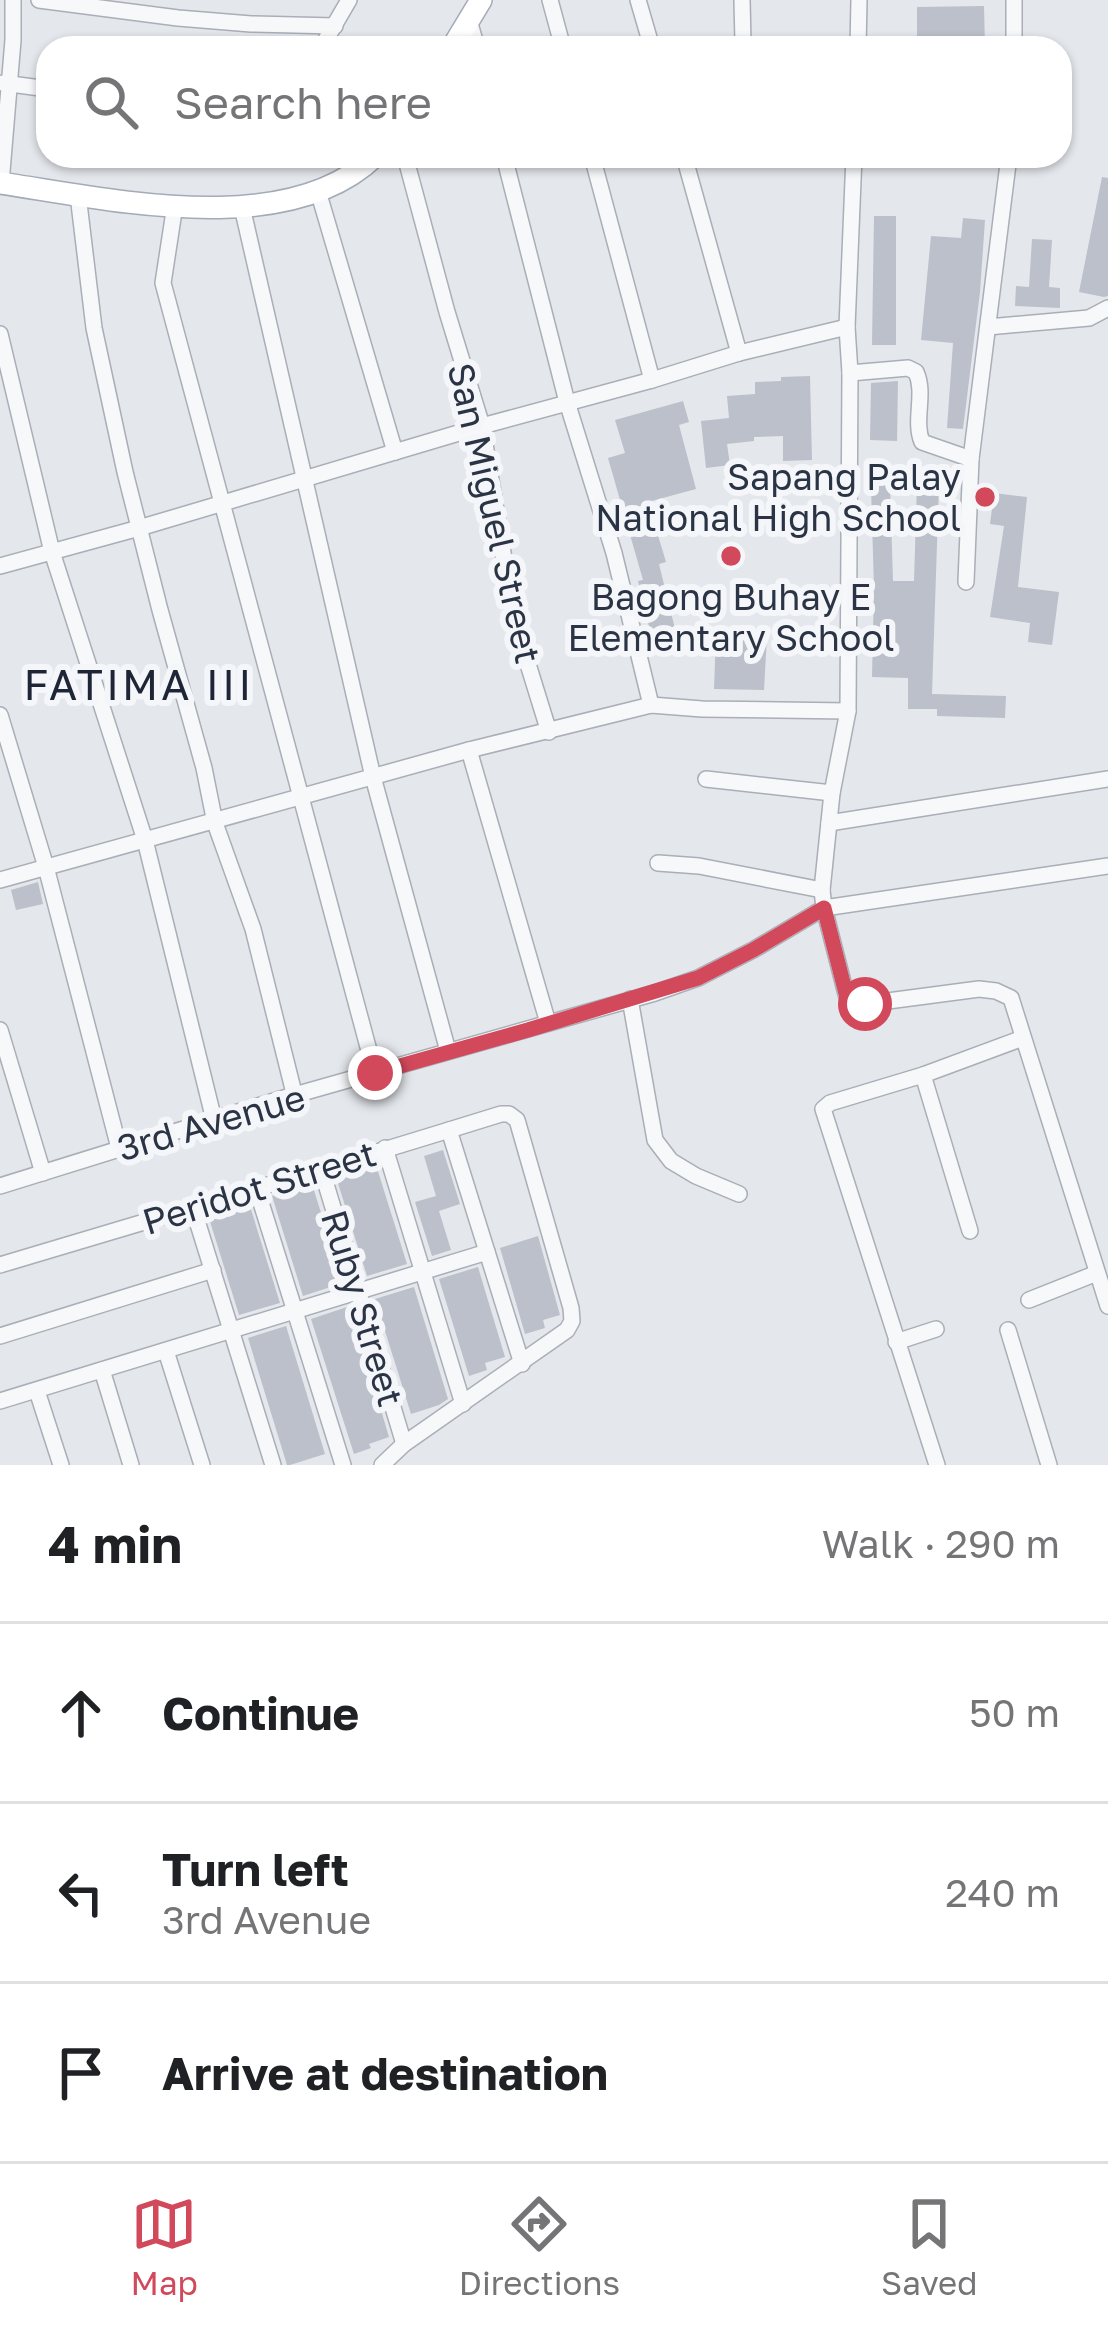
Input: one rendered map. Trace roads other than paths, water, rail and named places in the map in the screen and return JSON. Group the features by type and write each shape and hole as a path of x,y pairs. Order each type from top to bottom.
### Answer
{"main road":[{"path":"460,36 476,10"},
{"path":"0,183 123,203 242,207 318,191 363,168"}],"street":[{"path":"0,183 13,0"},
{"path":"39,0 178,18 335,26"},
{"path":"329,36 349,0"},
{"path":"550,0 560,36"},
{"path":"638,0 648,36"},
{"path":"742,0 743,36"},
{"path":"858,36 859,0"},
{"path":"1014,0 1014,36"},
{"path":"4,83 36,87"},
{"name":"San Miguel Street","path":"408,168 482,426 514,620 549,732"},
{"path":"507,168 567,402 614,553 651,705"},
{"path":"595,168 652,380"},
{"path":"687,168 740,353"},
{"path":"854,168 847,327 848,711 832,793 823,899 846,994 853,1001 865,1004 979,989 1011,998 1108,1306"},
{"path":"966,583 971,459 1008,168"},
{"path":"318,191 395,452"},
{"path":"78,195 94,328 140,528 205,768 215,823 253,929 295,1096"},
{"path":"175,205 163,283 375,1073"},
{"path":"242,207 373,777 448,1052"},
{"path":"988,326 1089,318 1108,308"},
{"path":"0,566 740,353 847,327"},
{"path":"0,334 52,552 146,840 214,1120"},
{"path":"850,373 908,368 916,372 922,442 971,459"},
{"path":"0,880 651,705 848,711"},
{"path":"0,715 46,867 119,1148"},
{"path":"469,751 548,1023"},
{"path":"706,778 832,793"},
{"path":"829,823 1108,779"},
{"path":"658,863 699,866 823,899 1108,866"},
{"name":"3rd Avenue","path":"0,1186 698,978 753,950 823,899"},
{"path":"630,999 655,1140 671,1161 740,1194"},
{"path":"0,1030 43,1173"},
{"path":"937,1465 823,1109 1023,1038"},
{"path":"923,1075 970,1231"},
{"name":"Peridot Street","path":"0,1265 509,1114 517,1120 572,1322 521,1364"},
{"path":"382,1465 404,1444 521,1364 449,1130"},
{"path":"385,1148 463,1404"},
{"name":"Ruby Street","path":"322,1171 404,1444"},
{"path":"257,1190 342,1464"},
{"path":"194,1208 273,1465"},
{"path":"0,1401 487,1252"},
{"path":"0,1336 214,1270"},
{"path":"1029,1300 1097,1274"},
{"path":"896,1342 936,1329"},
{"path":"1008,1330 1048,1465"},
{"path":"166,1351 202,1465"},
{"path":"102,1370 131,1465"},
{"path":"37,1391 61,1465"}],"place":[{"name":"Sapang Palay National High School","path":"985,497"},
{"name":"Bagong Buhay E Elementary School","path":"731,556"}],"district":[{"name":"FATIMA III","path":"139,684"}]}
